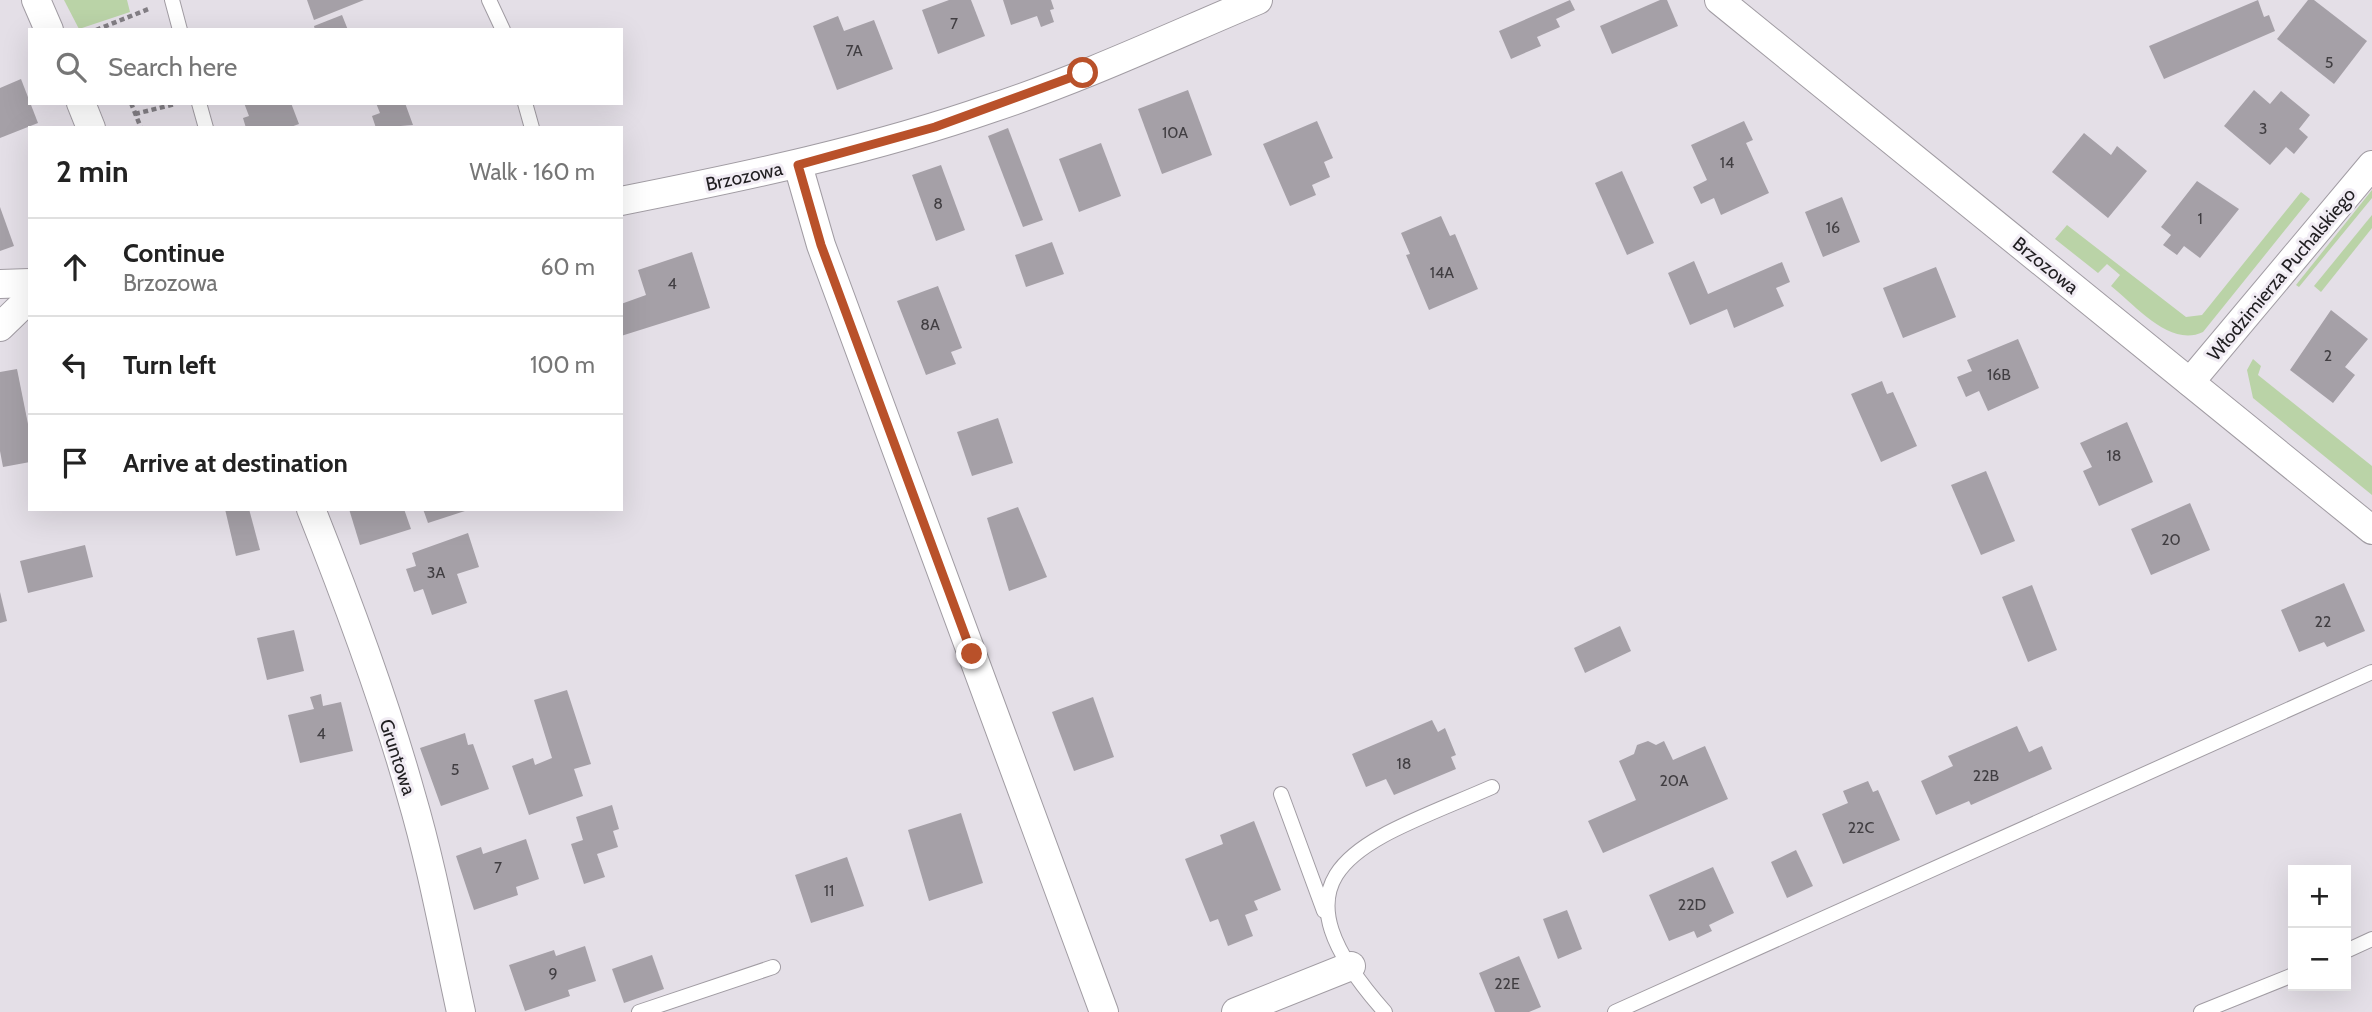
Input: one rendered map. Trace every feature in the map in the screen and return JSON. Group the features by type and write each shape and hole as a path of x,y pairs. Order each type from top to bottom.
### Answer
{"street":[{"path":"36,0 48,28"},
{"name":"Brzozowa","path":"623,201 798,165 995,108 1258,0"},
{"name":"Brzozowa","path":"1719,0 2372,530"},
{"path":"81,105 90,126"},
{"path":"798,165 821,245 1104,1012"},
{"name":"Włodzimierza Puchalskiego","path":"2190,382 2372,165"},
{"path":"0,284 28,282"},
{"path":"0,327 28,300"},
{"name":"Gruntowa","path":"312,511 338,578 411,793 435,888 461,1012"},
{"path":"1236,1012 1351,966"}],"lane":[{"path":"172,0 179,28"},
{"path":"489,0 502,28"},
{"path":"200,105 205,126"},
{"path":"525,105 531,126"},
{"path":"1615,1012 2372,672"},
{"path":"1329,925 1326,902 1330,882 1346,860 1370,841 1492,787"},
{"path":"1281,793 1329,925 1351,966 1385,1012"},
{"path":"2351,949 2372,939"},
{"path":"639,1012 773,967"},
{"path":"2201,1012 2288,977"}],"path":[{"path":"102,28 172,0"},
{"path":"132,105 140,126"},
{"path":"135,114 170,105"}],"green space":[{"path":"64,0 127,0 130,12 78,28"},
{"path":"2372,190 2372,198 2299,287 2296,285"},
{"path":"2301,192 2310,199 2203,332 2191,335 2178,334 2154,322 2111,286 2120,275 2107,264 2098,273 2055,239 2067,225 2186,317 2202,315"},
{"path":"2372,215 2372,228 2321,292 2314,286"},
{"path":"2253,359 2261,366 2258,375 2372,466 2372,495 2253,398 2247,370"}],"building":[{"path":"307,0 364,0 314,20"},
{"path":"949,0 971,0 985,36 938,54 922,10"},
{"path":"1003,0 1051,0 1054,9 1050,10 1054,22 1041,27 1037,16 1011,25"},
{"path":"1570,0 1575,10 1556,19 1560,27 1537,37 1541,46 1511,59 1499,31"},
{"path":"1660,0 1667,0 1678,26 1612,54 1600,26"},
{"path":"2258,0 2264,17 2269,15 2275,31 2164,79 2149,46"},
{"path":"2308,0 2314,0 2367,41 2334,84 2277,39"},
{"path":"342,15 347,28 314,28"},
{"path":"838,16 844,31 874,20 893,69 837,90 813,26"},
{"path":"21,79 28,105 31,105 38,123 0,138 0,88"},
{"path":"1188,90 1212,155 1162,174 1138,109"},
{"path":"2254,90 2270,104 2281,91 2310,115 2299,129 2308,137 2294,154 2286,147 2270,165 2224,126"},
{"path":"245,105 292,105 299,124 245,126 243,118 249,116"},
{"path":"377,105 406,105 413,125 375,126 372,116 380,113"},
{"path":"1317,121 1333,158 1324,162 1330,177 1312,185 1316,195 1290,206 1263,144"},
{"path":"1744,121 1753,140 1746,143 1769,193 1721,215 1714,198 1701,204 1693,187 1707,180 1691,145"},
{"path":"1008,128 1043,220 1023,227 988,136"},
{"path":"2084,133 2111,155 2117,146 2147,171 2108,218 2052,172"},
{"path":"1101,143 1121,196 1079,212 1059,159"},
{"path":"941,165 965,230 936,241 912,175"},
{"path":"1622,171 1654,243 1627,255 1595,183"},
{"path":"2197,181 2239,209 2200,258 2184,246 2177,255 2163,245 2171,235 2161,227"},
{"path":"1842,197 1860,242 1823,257 1805,212"},
{"path":"0,207 14,246 0,251"},
{"path":"1441,216 1450,236 1455,234 1478,289 1429,310 1406,255 1410,254 1401,233"},
{"path":"1052,242 1064,274 1026,287 1015,255"},
{"path":"692,252 710,308 623,335 623,303 646,295 638,270"},
{"path":"1694,261 1708,294 1782,262 1790,282 1776,288 1784,306 1734,328 1727,309 1690,325 1668,273"},
{"path":"1936,267 1956,317 1903,338 1883,288"},
{"path":"938,286 962,348 951,352 956,364 926,375 897,301"},
{"path":"2331,310 2368,339 2345,367 2355,375 2333,403 2290,370"},
{"path":"2018,339 2039,388 1988,411 1979,391 1966,397 1957,377 1972,371 1967,360"},
{"path":"17,369 28,424 28,462 3,467 0,451 0,372"},
{"path":"1882,381 1887,394 1893,392 1917,446 1881,462 1851,394"},
{"path":"998,418 1013,463 972,476 957,432"},
{"path":"2127,422 2153,482 2099,506 2083,471 2092,467 2080,443"},
{"path":"1986,471 2015,541 1981,555 1951,485"},
{"path":"2190,503 2210,550 2151,575 2131,529"},
{"path":"1018,507 1047,577 1009,591 987,518"},
{"path":"225,511 250,511 260,550 236,556"},
{"path":"350,511 405,511 411,529 360,545"},
{"path":"424,511 465,511 428,523"},
{"path":"468,533 479,567 457,574 467,603 432,615 423,589 414,592 406,569 416,566 412,553"},
{"path":"85,545 93,577 28,593 20,561"},
{"path":"2344,583 2365,631 2327,647 2324,642 2299,652 2281,610"},
{"path":"2032,585 2057,650 2028,662 2002,597"},
{"path":"0,592 7,621 0,623"},
{"path":"1620,626 1631,651 1585,673 1574,648"},
{"path":"294,630 304,671 267,680 257,638"},
{"path":"567,690 591,764 574,769 583,796 529,815 512,766 533,758 535,765 552,758 534,700"},
{"path":"321,694 323,706 341,702 353,751 300,763 288,715 314,709 310,697"},
{"path":"1093,697 1114,757 1074,771 1052,712"},
{"path":"1432,720 1438,732 1445,728 1456,755 1451,757 1456,769 1394,795 1386,779 1366,787 1352,754"},
{"path":"2017,726 2029,752 2042,746 2052,769 1971,805 1969,801 1936,815 1921,781 1953,766 1948,756"},
{"path":"465,733 468,745 473,744 489,789 441,806 420,748"},
{"path":"1648,741 1656,745 1664,741 1673,760 1705,746 1728,799 1603,853 1588,821 1636,800 1619,761 1634,754 1637,745"},
{"path":"1868,781 1873,792 1878,790 1900,840 1843,864 1822,814 1848,803 1843,791"},
{"path":"612,805 619,829 613,831 618,847 597,854 605,877 584,884 571,844 583,840 576,817"},
{"path":"961,813 983,883 929,901 908,830"},
{"path":"1254,821 1281,890 1254,901 1258,910 1245,915 1253,936 1228,946 1218,919 1210,922 1185,859 1223,844 1220,835"},
{"path":"526,839 539,879 516,887 518,895 474,910 456,856 481,847 483,854"},
{"path":"1796,850 1813,886 1787,898 1771,862"},
{"path":"847,857 864,906 811,923 795,875"},
{"path":"1713,867 1734,913 1709,925 1712,931 1697,938 1694,931 1669,941 1649,895"},
{"path":"1567,910 1582,949 1558,959 1543,919"},
{"path":"585,946 596,981 568,990 570,996 525,1011 509,965 554,950 556,956"},
{"path":"652,955 664,989 624,1003 612,969"},
{"path":"1519,956 1541,1007 1529,1012 1495,1012 1479,973"}],"route":[{"path":"972,654 821,245 798,165 995,108 1083,73"}]}
